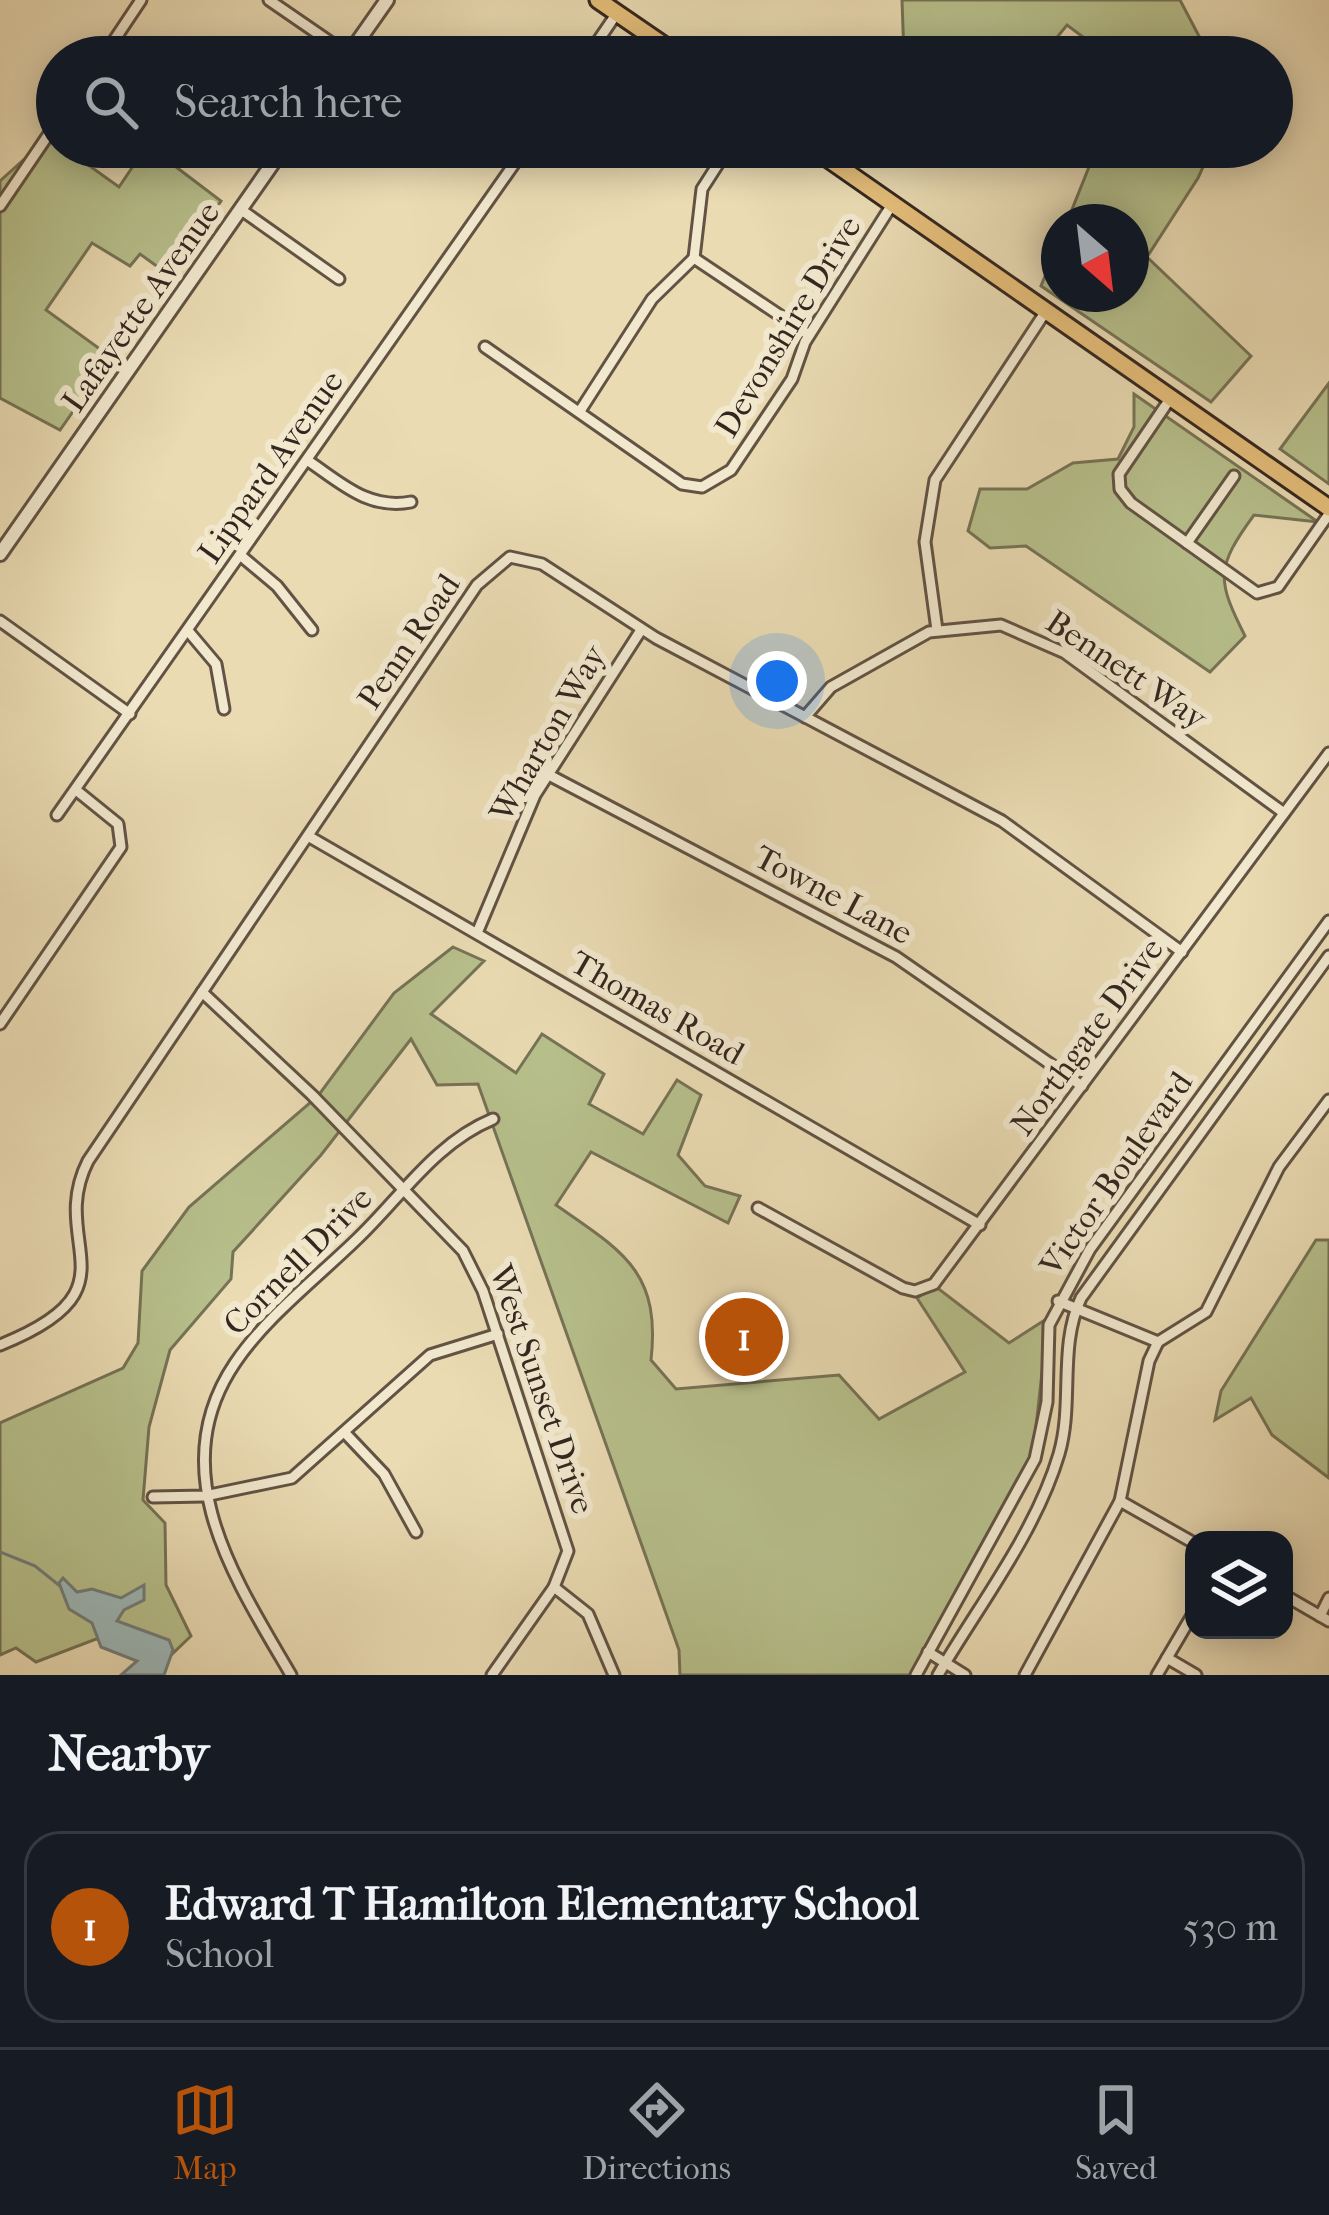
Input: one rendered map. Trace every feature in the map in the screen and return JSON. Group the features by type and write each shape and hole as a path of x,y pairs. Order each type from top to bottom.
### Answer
{"main road":[{"path":"598,0 650,36"},
{"path":"842,168 1041,306"},
{"path":"1050,312 1329,511"}],"street":[{"path":"117,36 141,0"},
{"path":"269,0 320,36"},
{"path":"362,36 387,0"},
{"path":"602,36 617,14"},
{"path":"0,206 36,153"},
{"name":"Lafayette Avenue","path":"0,554 269,168"},
{"name":"Lippard Avenue","path":"57,815 511,168"},
{"path":"580,411 652,299 694,258 702,189 716,168"},
{"name":"Devonshire Drive","path":"485,347 682,484 692,488 715,484 731,470 792,379 809,334 893,203"},
{"path":"240,209 339,279"},
{"path":"694,258 809,334"},
{"path":"937,630 925,542 935,480 1046,312"},
{"path":"1172,397 1119,474 1120,489 1131,503 1257,593 1278,587 1329,511"},
{"path":"307,460 367,500 386,507 411,502"},
{"path":"1187,543 1234,476"},
{"path":"240,555 277,586 312,630"},
{"name":"Penn Road","path":"0,1345 41,1327 74,1294 82,1271 78,1211 84,1168 477,585 503,561 521,557 542,564 640,630 1002,821 1182,952"},
{"path":"0,621 130,713"},
{"name":"Bennett Way","path":"805,717 831,687 937,630 1001,625 1042,639 1284,813"},
{"name":"Wharton Way","path":"477,933 547,774 640,630"},
{"path":"189,632 216,664 224,709"},
{"name":"Northgate Drive","path":"758,1208 904,1288 924,1290 942,1276 1329,753"},
{"name":"Towne Lane","path":"547,774 896,957 1082,1086"},
{"path":"0,1024 121,848 118,824 76,790"},
{"name":"Thomas Road","path":"308,836 980,1225"},
{"name":"Victor Boulevard","path":"916,1675 1035,1459 1045,1424 1047,1341 1058,1301 1090,1249 1329,921"},
{"name":"Victor Boulevard","path":"938,1675 1050,1480 1066,1422 1076,1308 1329,956"},
{"name":"West Sunset Drive","path":"202,992 467,1257 498,1334 567,1541 567,1561 554,1587 492,1675"},
{"path":"1024,1675 1120,1501 1149,1361 1158,1342 1206,1312 1279,1167 1329,1100"},
{"name":"Cornell Drive","path":"291,1675 211,1523 205,1496 207,1423 234,1364 458,1136 493,1119"},
{"path":"1058,1301 1158,1342"},
{"path":"153,1497 205,1496 292,1478 430,1355 498,1334"},
{"path":"1047,1378 1068,1383"},
{"path":"346,1434 384,1474 416,1532"},
{"path":"1120,1501 1185,1538"},
{"path":"554,1587 588,1614 614,1675"},
{"path":"1293,1600 1325,1619 1329,1598"},
{"path":"1157,1675 1185,1627"},
{"path":"928,1652 965,1675"},
{"path":"1167,1658 1196,1675"}],"green space":[{"path":"902,0 1180,0 1199,36 1082,36 1067,25 1058,36 903,36"},
{"path":"36,149 36,168 92,168 119,187 132,168 177,168 221,201 169,275 140,254 130,266 92,243 46,310 111,357 60,430 0,398 0,181"},
{"path":"1089,168 1203,168 1149,254 1149,204 1074,204"},
{"path":"1149,259 1251,356 1211,402 1079,312 1149,312"},
{"path":"1329,383 1329,484 1280,449"},
{"path":"1134,394 1318,522 1254,515 1232,548 1224,574 1229,600 1245,636 1210,672 1026,546 990,548 968,531 980,489 1027,489 1073,463 1118,459 1134,427"},
{"path":"453,947 484,961 431,1014 516,1073 542,1034 604,1074 589,1104 643,1134 677,1080 701,1095 678,1155 705,1186 740,1196 728,1223 591,1152 556,1205 632,1266 650,1305 651,1360 676,1389 839,1375 879,1419 965,1372 917,1298 935,1286 1009,1343 1048,1318 1032,1463 912,1675 680,1675 679,1650 478,1084 437,1085 411,1039 321,1155 233,1252 231,1279 170,1350 149,1427 143,1500 165,1523 166,1585 191,1636 170,1656 96,1639 36,1662 16,1648 0,1655 0,1423 123,1368 138,1343 142,1271 189,1207 318,1096 394,993"},
{"path":"1316,1240 1329,1240 1329,1478 1272,1435 1251,1398 1215,1420 1221,1391"}],"water":[{"path":"63,1578 77,1592 92,1589 121,1598 144,1585 144,1600 124,1610 117,1621 169,1640 173,1650 164,1675 121,1675 137,1661 101,1647 92,1623 69,1609 59,1583"}],"waterway":[{"path":"0,1552 35,1566 60,1586"}],"place":[{"name":"Edward T Hamilton Elementary School","path":"744,1337"}]}
